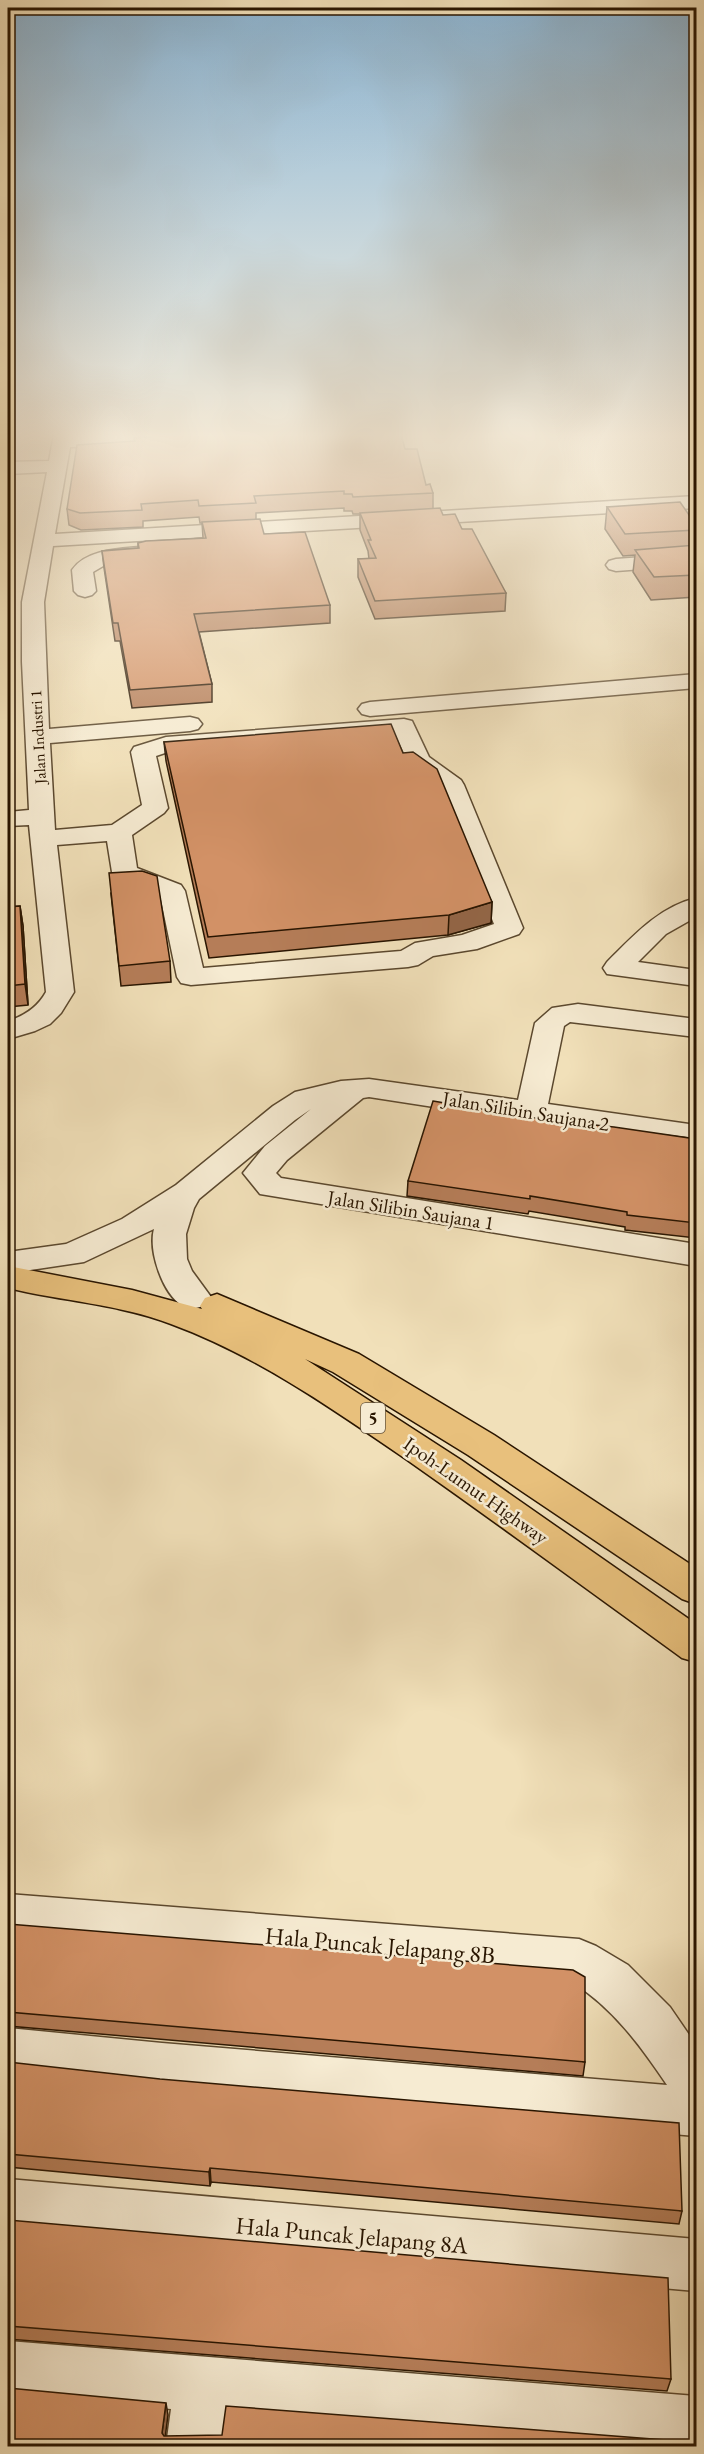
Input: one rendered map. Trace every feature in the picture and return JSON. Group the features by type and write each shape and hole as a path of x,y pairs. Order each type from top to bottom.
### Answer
{"highway":[{"name":"Ipoh-Lumut Highway","path":"11,1267 94,1272 137,1280 194,1297 346,1363 481,1445 696,1588"},
{"name":"Ipoh-Lumut Highway","path":"11,1267 140,1301 204,1323 270,1354 338,1395 446,1468 696,1646"}],"street":[{"name":"Jalan Industri 1","path":"8,1030 39,1019 53,1008 60,992 43,828 39,737 25,663 24,602 41,549"},
{"path":"85,591 82,570 99,559 126,554 210,549"},
{"path":"616,565 696,559"},
{"path":"39,737 696,681"},
{"path":"8,819 43,828 119,832 155,808 143,753 174,742 404,726 419,761 452,785 509,928 467,944 425,949 408,959 191,977 172,891 125,872 119,832"},
{"path":"696,906 657,928 617,968 696,978"},
{"path":"531,1113 550,1023 562,1014 578,1013 696,1028"},
{"name":"Jalan Silibin Saujana 1","path":"356,1089 276,1153 259,1173 271,1187 696,1255"},
{"name":"Jalan Silibin Saujana 2","path":"11,1267 72,1254 134,1227 187,1192 284,1113 306,1099 341,1090 390,1091 696,1135"},
{"path":"187,1192 170,1223 167,1242 169,1258 178,1280 194,1297"},
{"name":"Hala Puncak Jelapang 8B","path":"8,1915 579,1961 611,1981 653,2023 696,2086"},
{"path":"8,2051 162,2067 696,2112"},
{"name":"Hala Puncak Jelapang 8A","path":"8,2205 696,2265"},
{"path":"8,2368 696,2424"},
{"path":"194,2446 201,2383"}],"building":[{"path":"133,549 311,549 330,605 194,614 212,684 130,690 118,623 113,623 102,551"},
{"path":"372,549 482,549 506,593 375,601 358,559 376,558"},
{"path":"696,549 696,575 654,577 635,550"},
{"path":"391,724 403,753 413,752 437,769 492,902 449,915 208,937 164,742"},
{"path":"142,871 157,876 170,961 119,966 109,873"},
{"path":"20,906 25,984 8,986 8,907"},
{"path":"433,1101 546,1120 696,1139 696,1223 627,1215 627,1212 530,1196 530,1199 408,1181"},
{"path":"8,1924 573,1970 585,1977 585,2062 8,2012"},
{"path":"8,2062 160,2079 679,2123 682,2211 210,2168 209,2172 8,2154"},
{"path":"8,2220 668,2278 671,2379 8,2326"},
{"path":"8,2388 166,2403 162,2433 164,2436 222,2435 226,2406 691,2442 691,2446 8,2446"}]}
